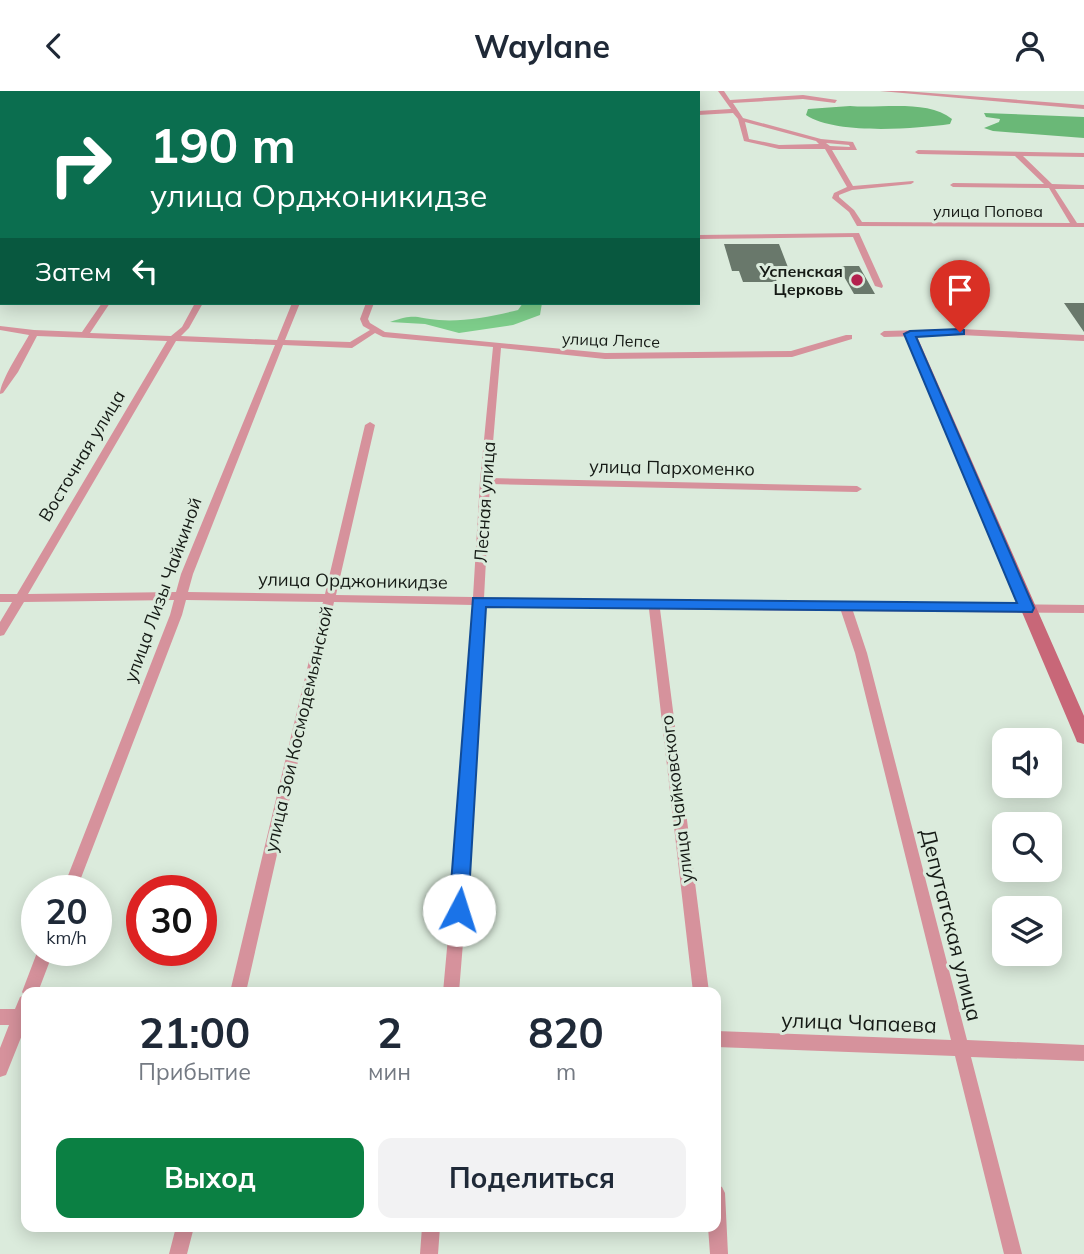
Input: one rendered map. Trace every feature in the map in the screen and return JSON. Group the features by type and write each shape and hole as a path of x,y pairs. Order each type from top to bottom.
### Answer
{"street":[{"path":"721,91 741,119 823,145 851,188"},
{"path":"883,91 946,93 1084,107"},
{"path":"727,102 803,97 835,101"},
{"path":"700,113 733,111"},
{"path":"741,119 746,140 759,145 823,145"},
{"path":"918,152 1084,155"},
{"path":"1016,153 1051,187 1080,225"},
{"path":"860,224 852,211 835,198 836,194 851,188 911,182"},
{"path":"953,185 1084,187"},
{"path":"860,224 892,225"},
{"path":"860,224 856,235 879,286"},
{"name":"улица Попова","path":"892,225 1080,225"},
{"path":"700,237 856,235"},
{"path":"85,334 105,305"},
{"name":"Восточная улица","path":"0,632 173,338 186,328 198,305"},
{"name":"улица Лизы Чайкиной","path":"75,875 182,596 187,574 295,305"},
{"path":"0,328 34,333 352,345 373,331 364,319 369,305"},
{"name":"улица Лепсе","path":"373,331 401,338 605,356 792,354 849,337"},
{"path":"884,334 985,332 1084,338"},
{"path":"0,391 14,372 34,333"},
{"path":"910,334 1084,737"},
{"name":"Лесная улица","path":"451,987 468,796 485,481 497,347"},
{"name":"улица Зои Космодемьянской","path":"239,987 370,425"},
{"name":"улица Пархоменко","path":"485,481 857,489"},
{"name":"улица Орджоникидзе","path":"0,598 329,597 478,602 1084,610"},
{"name":"улица Чайковского","path":"654,605 700,987"},
{"name":"Депутатская улица","path":"846,608 861,653 1013,1254"},
{"path":"32,987 40,966"},
{"path":"0,1017 21,1013"},
{"path":"0,1069 21,1019"},
{"name":"улица Чапаева","path":"721,1039 1084,1053"},
{"path":"178,1254 183,1232"},
{"path":"429,1254 431,1232"},
{"path":"718,1232 719,1254"}],"shaded area":[{"path":"850,106 917,107 942,113 952,119 950,124 876,129 836,126 806,115 808,109"},
{"path":"984,113 1084,117 1084,138 993,131 984,128 999,122 1000,119 986,117"},
{"path":"522,305 542,305 540,315 513,325 459,333 425,324 390,322 411,317 449,320 478,318 518,310"}],"building":[{"path":"724,244 779,244 789,270 772,270 777,282 743,282 739,271 732,271"},
{"name":"Успенская Церковь","path":"838,266 859,266 875,294 854,294"},
{"path":"1064,303 1084,303 1084,332"}],"place":[{"name":"Успенская Церковь","path":"857,280"}],"route":[{"path":"459,910 478,602 1027,608 946,424 910,334 960,332"}]}
